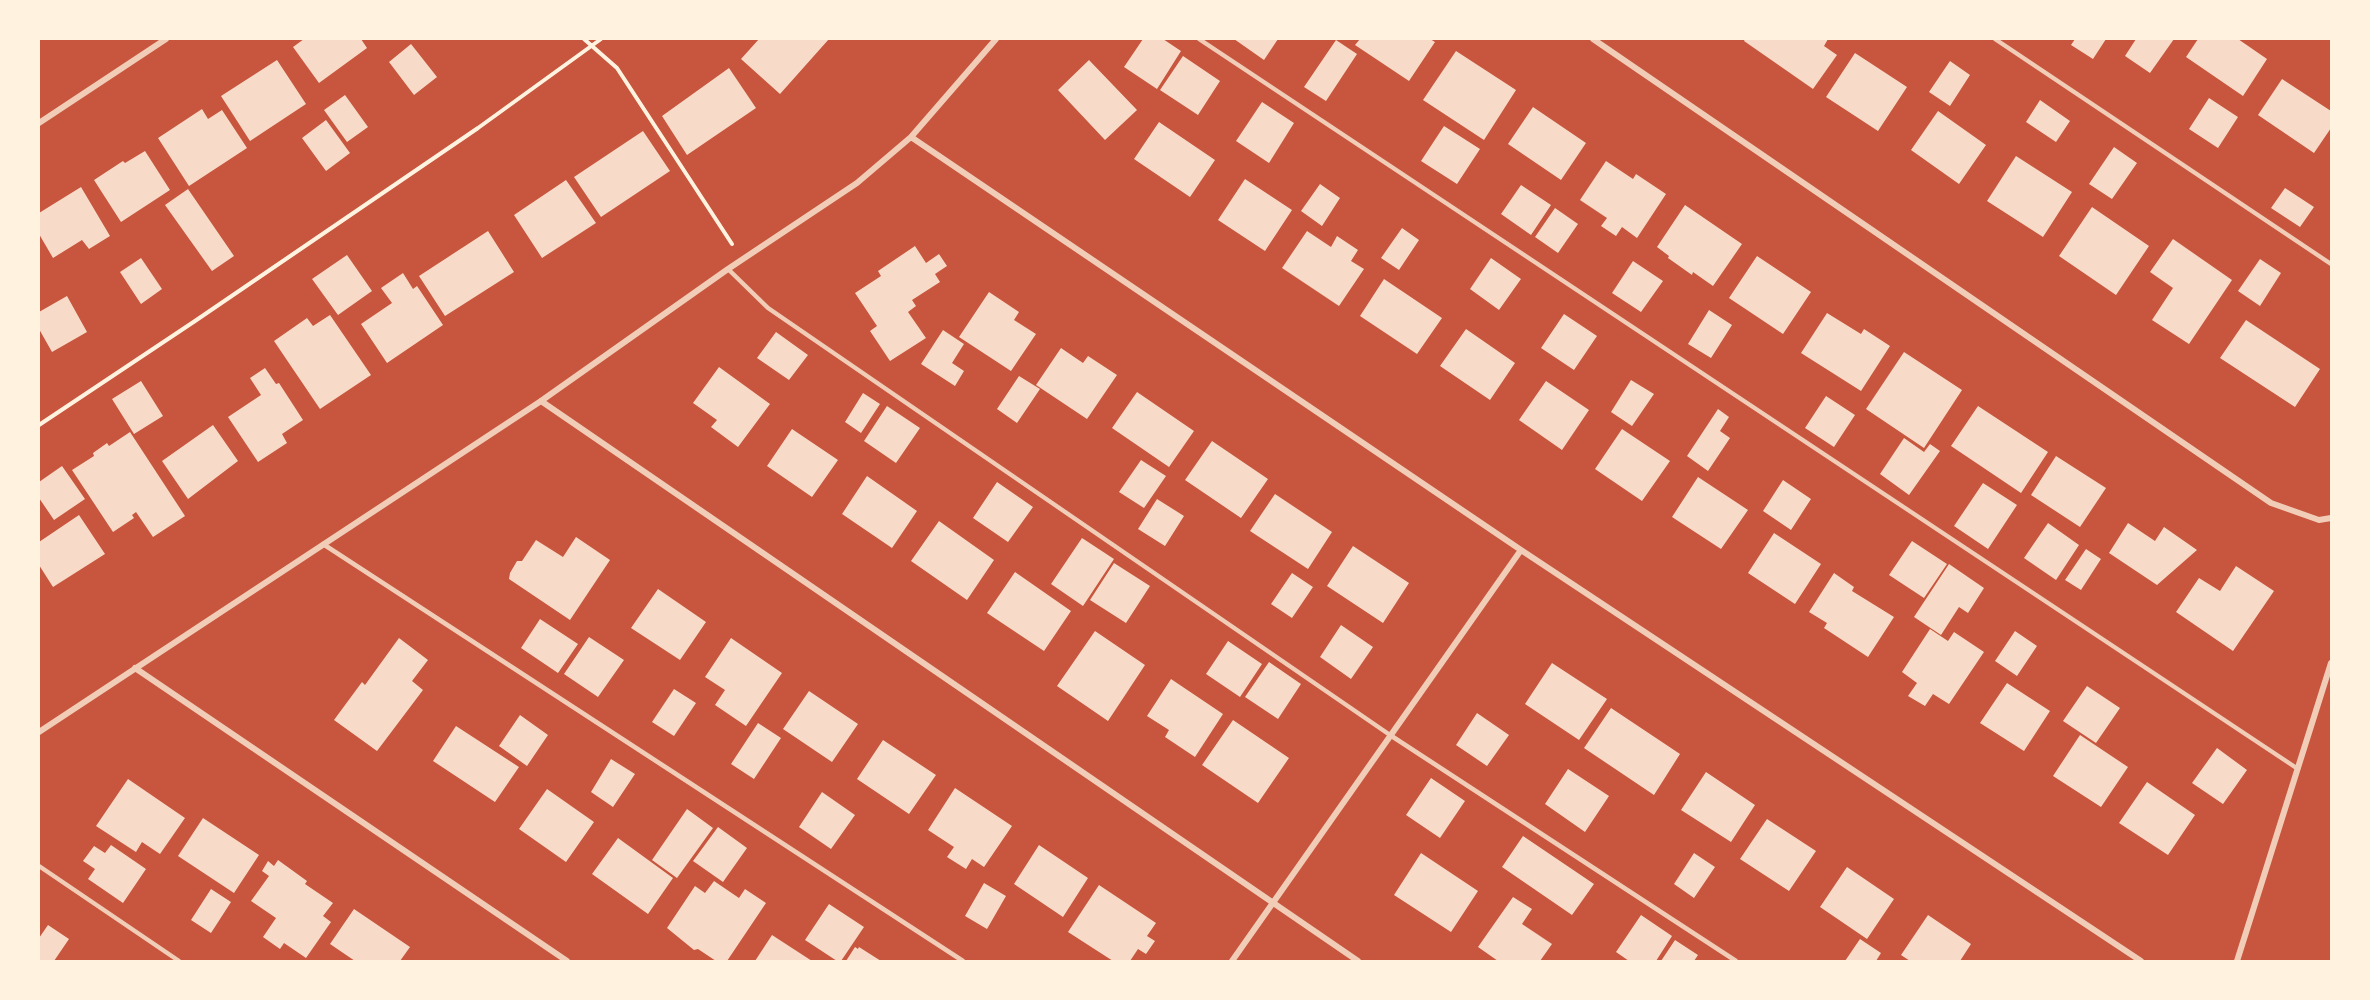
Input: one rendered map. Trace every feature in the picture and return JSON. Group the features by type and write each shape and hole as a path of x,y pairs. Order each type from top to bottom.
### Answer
{"street":[{"path":"39,123 166,39"},
{"path":"39,732 541,401 728,269 857,183 910,138 996,39"},
{"path":"1593,39 2271,503 2319,520 2331,518"},
{"path":"910,138 1521,550 2141,961"},
{"path":"541,401 1358,961"},
{"path":"1232,961 1521,550"},
{"path":"2237,961 2331,663"},
{"path":"135,668 567,961"}],"lane":[{"path":"1200,39 2298,769"},
{"path":"1995,39 2331,264"},
{"path":"728,269 768,308 1390,735 1736,961"},
{"path":"323,544 963,961"},
{"path":"39,866 179,961"}],"path":[{"path":"584,39 617,68 743,259"},
{"path":"39,425 468,135 601,39"}],"building":[{"path":"304,39 361,39 367,48 319,83 293,47"},
{"path":"759,39 829,39 780,94 741,59"},
{"path":"1143,39 1163,39 1181,51 1157,89 1124,67"},
{"path":"1234,39 1278,39 1264,60"},
{"path":"1360,39 1430,39 1435,42 1409,81 1355,45"},
{"path":"1745,39 1828,39 1824,46 1837,55 1813,89 1744,41"},
{"path":"2075,39 2106,39 2093,59 2071,45"},
{"path":"2136,39 2174,39 2150,73 2125,56"},
{"path":"2198,39 2238,39 2267,59 2243,96 2186,57"},
{"path":"1336,40 1357,54 1326,101 1304,87"},
{"path":"411,44 437,77 414,95 389,62"},
{"path":"1456,51 1516,90 1484,140 1423,100"},
{"path":"1855,53 1907,87 1878,131 1826,97"},
{"path":"1183,56 1220,81 1198,115 1160,90"},
{"path":"277,60 306,104 250,141 221,96"},
{"path":"1089,60 1137,110 1105,140 1058,90"},
{"path":"1950,61 1970,75 1950,106 1929,92"},
{"path":"729,68 756,108 687,155 662,116"},
{"path":"2282,79 2331,111 2331,128 2314,153 2258,115"},
{"path":"345,95 368,127 347,142 324,110"},
{"path":"2209,98 2238,117 2218,148 2189,129"},
{"path":"2040,100 2070,121 2056,142 2026,122"},
{"path":"1262,102 1294,123 1269,163 1236,141"},
{"path":"1533,107 1586,143 1561,180 1508,144"},
{"path":"202,109 208,119 222,110 247,148 189,186 158,138"},
{"path":"1938,111 1986,145 1959,184 1911,150"},
{"path":"326,120 350,153 326,171 302,138"},
{"path":"1159,122 1215,160 1190,197 1134,159"},
{"path":"1444,126 1480,149 1457,184 1421,161"},
{"path":"643,131 670,171 601,217 574,177"},
{"path":"2114,147 2137,163 2112,199 2089,184"},
{"path":"145,151 170,190 121,222 94,180 123,161 125,163"},
{"path":"2016,156 2072,192 2043,237 1987,201"},
{"path":"1606,161 1633,179 1636,174 1666,194 1637,238 1622,227 1616,236 1601,226 1607,218 1580,200"},
{"path":"1245,179 1292,210 1265,251 1218,220"},
{"path":"566,180 596,223 542,258 514,215"},
{"path":"1320,184 1340,198 1322,226 1301,211"},
{"path":"1521,185 1551,205 1531,235 1501,214"},
{"path":"81,187 110,236 89,249 82,240 53,258 39,234 39,213"},
{"path":"2285,188 2314,207 2300,227 2271,208"},
{"path":"188,189 234,256 212,271 165,205"},
{"path":"1685,205 1742,244 1713,286 1693,272 1692,275 1657,247"},
{"path":"2092,207 2149,246 2116,295 2059,256"},
{"path":"1555,208 1578,224 1558,253 1535,237"},
{"path":"1402,228 1419,240 1399,270 1381,258"},
{"path":"488,231 514,272 445,316 419,276"},
{"path":"1307,231 1331,247 1337,236 1358,250 1351,261 1364,269 1339,306 1282,268"},
{"path":"2173,239 2232,280 2189,344 2152,320 2173,288 2150,272"},
{"path":"915,246 926,263 939,254 947,266 935,274 940,282 912,300 916,306 908,312 926,338 890,361 870,331 877,326 855,293 881,276 878,271"},
{"path":"347,255 372,291 338,315 312,279"},
{"path":"1757,256 1811,292 1783,334 1729,298"},
{"path":"141,258 162,289 141,304 120,272"},
{"path":"1491,258 1521,279 1499,310 1470,289"},
{"path":"2260,259 2281,273 2260,306 2238,291"},
{"path":"1633,261 1663,281 1641,312 1612,293"},
{"path":"403,273 413,289 417,286 443,325 387,363 361,324 392,303 381,288"},
{"path":"1384,279 1442,318 1417,354 1360,316"},
{"path":"989,292 1019,312 1014,320 1036,334 1011,371 959,337"},
{"path":"67,296 87,332 52,352 39,329 39,312"},
{"path":"1709,310 1732,325 1711,358 1688,344"},
{"path":"1827,313 1861,334 1864,329 1890,346 1861,391 1801,353"},
{"path":"1564,314 1597,336 1574,370 1541,348"},
{"path":"330,315 371,375 320,409 274,341 307,318 313,326"},
{"path":"2246,320 2320,369 2295,407 2220,358"},
{"path":"1466,329 1515,363 1490,400 1440,366"},
{"path":"943,330 964,344 952,363 964,371 955,386 921,364"},
{"path":"776,332 808,355 789,380 757,358"},
{"path":"1061,348 1083,363 1088,356 1117,375 1087,419 1036,385"},
{"path":"1904,352 1962,390 1924,448 1866,409"},
{"path":"719,367 770,404 738,447 711,427 717,420 693,403"},
{"path":"265,368 276,384 279,383 303,420 282,434 287,443 258,462 228,417 261,395 250,378"},
{"path":"1019,376 1040,389 1017,423 997,409"},
{"path":"1631,380 1654,394 1632,426 1611,412"},
{"path":"141,381 163,416 134,434 112,399"},
{"path":"1546,381 1589,410 1562,450 1519,420"},
{"path":"1137,392 1194,431 1169,467 1112,428"},
{"path":"863,393 880,404 861,433 845,422"},
{"path":"1826,396 1855,415 1834,447 1805,428"},
{"path":"887,406 920,428 896,463 864,441"},
{"path":"1978,406 2048,452 2021,493 1951,446"},
{"path":"1718,409 1729,417 1720,431 1730,438 1708,471 1687,456"},
{"path":"213,425 238,461 188,499 162,461"},
{"path":"792,429 838,460 812,497 767,466"},
{"path":"1622,429 1670,461 1642,501 1595,469"},
{"path":"130,432 185,516 153,537 136,512 132,515 134,518 113,532 72,470 94,456 93,453 107,443 109,446"},
{"path":"1904,438 1924,452 1930,444 1940,451 1909,495 1880,474"},
{"path":"1212,441 1268,479 1241,518 1185,480"},
{"path":"2056,456 2106,488 2080,527 2031,495"},
{"path":"1141,460 1166,476 1144,508 1119,492"},
{"path":"62,466 85,499 54,520 39,498 39,482"},
{"path":"867,476 917,511 892,548 842,514"},
{"path":"1698,477 1748,510 1721,549 1672,517"},
{"path":"1783,480 1811,499 1791,530 1763,511"},
{"path":"997,482 1033,507 1008,542 973,518"},
{"path":"1983,483 2017,505 1988,549 1954,526"},
{"path":"1275,494 1332,532 1308,569 1250,531"},
{"path":"1157,499 1184,516 1165,546 1138,529"},
{"path":"79,515 105,554 53,587 39,565 39,542"},
{"path":"939,521 994,560 967,600 911,561"},
{"path":"2048,523 2079,545 2056,580 2024,558"},
{"path":"2128,523 2155,541 2164,527 2197,550 2157,585 2109,553"},
{"path":"1774,533 1821,564 1795,604 1748,573"},
{"path":"576,537 610,560 570,620 509,579 517,561 522,561 536,540 563,557"},
{"path":"1082,538 1114,559 1083,606 1051,584"},
{"path":"1912,541 1947,564 1924,598 1889,575"},
{"path":"1353,546 1409,583 1383,623 1327,586"},
{"path":"2086,549 2101,559 2081,590 2065,580"},
{"path":"1114,563 1150,586 1126,623 1090,600"},
{"path":"1949,564 1984,588 1968,613 1959,607 1941,635 1914,617"},
{"path":"2236,566 2274,591 2233,651 2176,612 2199,578 2220,591"},
{"path":"1015,572 1071,611 1044,651 987,613"},
{"path":"1292,573 1313,587 1292,618 1271,604"},
{"path":"1834,573 1854,587 1852,591 1894,617 1868,657 1824,628 1827,623 1809,612"},
{"path":"658,589 706,622 680,660 631,628"},
{"path":"540,619 578,644 558,673 521,648"},
{"path":"1341,625 1373,647 1351,679 1320,657"},
{"path":"1930,629 1948,641 1954,632 1984,652 1949,704 1933,694 1925,706 1908,696 1917,683 1902,672"},
{"path":"1095,631 1145,665 1108,721 1057,686"},
{"path":"2015,631 2037,646 2017,676 1995,661"},
{"path":"589,637 624,660 598,697 564,674"},
{"path":"399,638 428,660 412,681 423,690 377,751 334,720 362,682 365,685"},
{"path":"731,638 782,673 746,726 715,705 725,690 705,677"},
{"path":"1228,641 1262,664 1240,697 1206,674"},
{"path":"1269,662 1301,684 1278,719 1245,697"},
{"path":"1552,663 1607,699 1579,740 1525,704"},
{"path":"1171,679 1223,714 1195,757 1165,737 1169,730 1147,716"},
{"path":"2007,683 2050,711 2024,751 1980,723"},
{"path":"2087,686 2120,708 2096,743 2063,721"},
{"path":"674,689 696,703 674,736 652,722"},
{"path":"809,691 858,724 832,762 783,729"},
{"path":"1611,708 1680,754 1654,795 1584,748"},
{"path":"1477,713 1509,735 1487,766 1456,745"},
{"path":"520,715 548,735 527,766 499,746"},
{"path":"1233,720 1289,758 1258,803 1202,765"},
{"path":"758,723 781,738 754,779 731,764"},
{"path":"456,726 519,767 495,802 433,761"},
{"path":"2080,735 2128,767 2101,807 2053,776"},
{"path":"883,740 936,775 909,814 857,779"},
{"path":"2217,748 2247,770 2223,804 2192,783"},
{"path":"611,759 635,774 613,807 591,792"},
{"path":"1568,769 1609,796 1585,832 1545,804"},
{"path":"1706,772 1755,805 1731,842 1681,810"},
{"path":"1431,778 1465,801 1440,838 1406,815"},
{"path":"128,779 185,818 160,854 142,842 136,852 96,826"},
{"path":"2147,782 2195,815 2168,855 2119,823"},
{"path":"955,788 1012,826 984,867 972,859 966,869 947,857 954,847 928,830"},
{"path":"547,789 594,822 566,862 519,829"},
{"path":"822,792 855,815 831,849 799,827"},
{"path":"687,809 713,828 677,878 652,860"},
{"path":"203,818 259,855 234,893 178,856"},
{"path":"1767,819 1816,851 1789,891 1740,859"},
{"path":"718,827 747,848 723,882 693,861"},
{"path":"1523,836 1594,884 1572,915 1502,867"},
{"path":"618,838 673,878 648,914 592,874"},
{"path":"111,845 146,869 123,903 88,879 95,869 83,861 94,846 105,853"},
{"path":"1039,845 1088,878 1063,917 1014,884"},
{"path":"1421,853 1478,891 1451,932 1394,895"},
{"path":"1694,853 1715,867 1694,898 1674,884"},
{"path":"278,860 307,881 305,884 333,903 323,916 331,922 306,958 284,943 280,949 263,937 276,918 251,901 269,876 262,871 268,861 274,866"},
{"path":"1847,867 1894,899 1867,939 1820,907"},
{"path":"714,881 739,898 745,889 766,903 727,961 716,961 698,949 694,950 667,928 695,886 705,893"},
{"path":"984,883 1006,896 987,929 965,916"},
{"path":"1099,885 1156,923 1147,936 1155,941 1146,954 1138,949 1130,961 1113,961 1068,932"},
{"path":"211,889 231,902 211,933 191,920"},
{"path":"1513,897 1532,909 1522,924 1552,944 1540,961 1498,961 1478,947"},
{"path":"829,904 864,927 841,961 837,961 805,940"},
{"path":"354,909 410,947 400,961 355,961 330,944"},
{"path":"1641,915 1672,936 1656,961 1629,961 1616,952"},
{"path":"1928,915 1971,944 1960,961 1910,961 1901,955"},
{"path":"48,925 69,939 54,961 39,961 39,938"},
{"path":"772,935 812,961 755,961"},
{"path":"1860,939 1881,953 1876,961 1845,961"},
{"path":"1675,940 1698,955 1694,961 1661,961"},
{"path":"855,947 858,949 859,947 881,961 846,961"}]}
